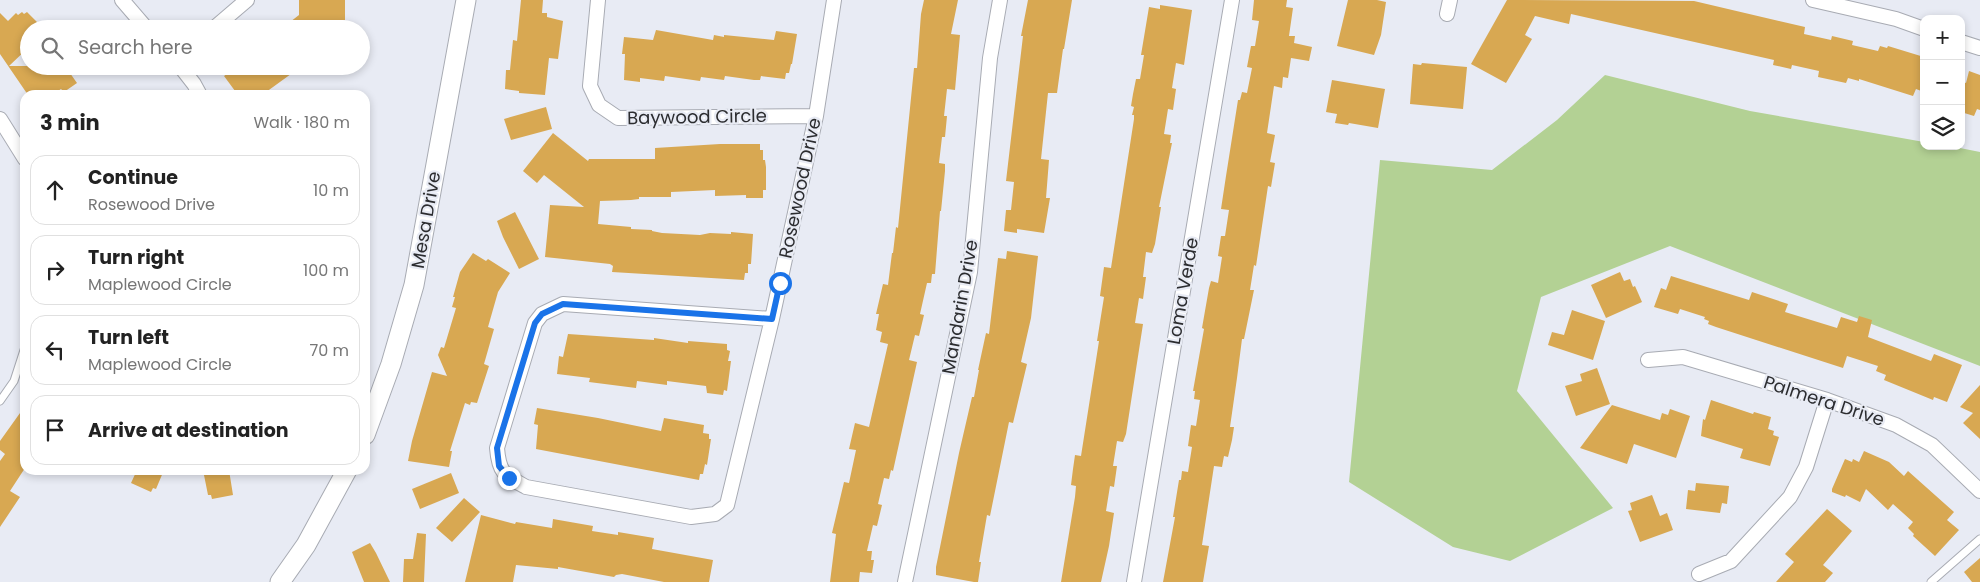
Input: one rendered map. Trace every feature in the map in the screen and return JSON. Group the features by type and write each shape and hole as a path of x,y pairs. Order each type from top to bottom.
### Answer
{"main road":[{"name":"Mesa Drive","path":"370,421 391,364 414,285 466,0"},
{"path":"280,582 306,545 344,475"}],"street":[{"path":"122,0 139,20"},
{"path":"224,20 247,0"},
{"name":"Baywood Circle","path":"598,0 590,86 599,105 618,118 816,116"},
{"name":"Rosewood Drive","path":"772,319 563,304 542,314 535,323 497,448 499,466 509,478 526,487 691,518 715,514 727,505 772,319 816,116 834,0"},
{"name":"Mandarin Drive","path":"905,582 970,272 990,58 1000,0"},
{"name":"Loma Verde","path":"1134,582 1232,0"},
{"path":"1813,0 1896,19 1920,28"},
{"path":"1965,43 1980,48"},
{"path":"187,75 197,90"},
{"path":"0,119 20,151"},
{"name":"Palmera Drive","path":"1648,360 1683,357 1827,400 1896,425 1932,445 1980,490"},
{"path":"1699,574 1731,561 1790,497 1806,467 1827,400"}],"lane":[{"path":"0,402 14,381 20,362"},
{"path":"1931,582 1980,539"}],"green space":[{"path":"1605,75 1750,111 1920,141 1920,150 1965,149 1980,152 1980,366 1670,246 1541,297 1517,391 1613,508 1510,561 1453,547 1349,482 1380,160 1492,170 1557,120"}],"building":[{"path":"299,0 345,0 345,20 293,20 299,15"},
{"path":"521,0 543,0 542,13 547,13 547,17 563,21 558,59 549,58 545,95 519,93 519,91 505,89 506,70 510,70 513,40 517,41"},
{"path":"924,0 958,0 951,34 960,35 955,90 947,89 944,116 947,116 945,137 942,137 939,163 945,164 945,171 935,274 932,274 931,283 927,283 920,314 924,315 919,336 915,335 909,360 917,362 893,471 891,470 889,479 884,478 878,504 882,505 877,526 873,525 867,551 872,551 871,560 874,560 872,573 860,572 859,582 830,582 836,534 832,533 844,482 849,483 856,450 849,449 855,423 869,427 888,344 880,342 882,332 876,330 879,314 876,314 883,284 888,285 896,227 898,228 914,68 917,68 921,14"},
{"path":"1028,0 1072,0 1057,93 1048,93 1041,159 1049,160 1046,198 1050,198 1044,233 1017,229 1017,233 1004,231 1006,210 1011,210 1014,182 1006,181 1023,36 1021,36"},
{"path":"1254,0 1287,0 1286,7 1293,8 1289,36 1295,36 1294,43 1312,47 1309,61 1291,58 1288,78 1283,77 1282,88 1274,86 1267,133 1275,135 1270,162 1275,163 1271,187 1268,186 1256,266 1254,265 1250,290 1254,290 1244,339 1242,339 1230,427 1234,427 1232,440 1228,457 1224,456 1222,467 1214,466 1202,545 1209,546 1203,582 1163,582 1175,517 1173,517 1179,480 1181,480 1182,471 1188,472 1192,447 1188,446 1191,425 1196,426 1200,400 1194,399 1195,391 1193,391 1209,288 1211,281 1218,283 1222,257 1218,256 1221,236 1225,236 1229,210 1221,209 1238,100 1240,100 1242,92 1247,93 1252,68 1247,67 1251,46 1255,46 1259,21 1252,20"},
{"path":"1348,0 1377,0 1386,2 1381,35 1374,55 1337,46"},
{"path":"1507,0 1694,1 1805,27 1804,34 1831,40 1832,36 1853,41 1852,45 1878,51 1880,46 1887,48 1888,46 1920,56 1920,90 1916,89 1913,96 1859,79 1859,81 1848,78 1846,83 1818,77 1819,71 1792,65 1791,69 1773,65 1774,60 1571,14 1569,24 1535,16 1525,35 1532,39 1506,83 1471,64"},
{"path":"1160,5 1192,10 1184,65 1176,63 1172,88 1176,89 1173,110 1168,109 1164,134 1171,135 1170,143 1172,143 1159,207 1161,207 1155,244 1152,253 1146,252 1143,277 1146,277 1143,299 1139,298 1135,323 1143,324 1126,434 1123,442 1117,441 1113,466 1117,466 1114,487 1110,486 1106,511 1114,513 1109,546 1101,582 1061,582 1075,497 1076,486 1071,485 1075,455 1081,456 1099,341 1097,341 1104,297 1100,296 1104,267 1111,268 1134,119 1134,115 1132,115 1134,107 1131,106 1133,94 1136,79 1140,79 1144,55 1141,55 1149,7 1160,9"},
{"path":"22,12 24,14 27,12 35,20 20,20 20,56 9,66 20,66 20,75 71,75 77,83 67,90 25,90 0,54 0,13 8,21 16,13 18,15"},
{"path":"656,30 713,40 714,35 774,40 776,31 797,34 792,64 789,73 786,73 785,79 761,76 760,80 754,80 725,76 724,80 701,77 700,81 665,76 664,81 640,78 640,82 624,80 625,54 622,54 624,37 653,40"},
{"path":"1422,63 1467,67 1463,109 1410,104 1413,64 1421,65"},
{"path":"1969,71 1980,75 1980,110 1977,109 1974,116 1965,113 1966,83"},
{"path":"290,75 269,90 234,90 224,76"},
{"path":"1332,80 1385,89 1378,128 1349,123 1348,125 1335,123 1337,114 1326,112"},
{"path":"546,107 552,129 511,140 504,119"},
{"path":"553,133 588,161 589,159 655,159 655,148 720,144 760,144 760,150 763,150 763,160 765,160 766,167 766,190 763,190 763,198 746,198 746,195 715,196 715,190 671,192 671,197 639,197 639,199 631,200 600,201 598,224 631,227 631,229 652,230 662,233 700,235 710,233 731,234 731,232 753,234 751,264 748,264 748,273 745,273 744,280 612,272 613,266 610,264 545,257 550,205 584,207 544,175 537,183 523,171"},
{"path":"515,212 539,259 519,269 497,221"},
{"path":"1007,251 1038,256 1031,318 1021,362 1027,364 1013,423 1009,422 990,516 987,515 979,562 981,562 978,582 974,582 936,575 936,567 959,453 972,397 974,397 986,333 989,334 998,258 1006,259"},
{"path":"473,253 486,261 488,259 510,273 498,292 488,327 494,329 484,364 489,366 477,403 471,402 470,405 465,403 450,451 452,451 449,467 408,461 432,372 447,376 438,355 441,347 444,348 456,308 452,307 455,297 453,297 460,272"},
{"path":"1620,272 1624,281 1630,279 1642,302 1606,318 1591,285"},
{"path":"1671,276 1749,300 1752,292 1788,304 1785,312 1837,328 1841,317 1857,322 1859,316 1872,320 1868,337 1931,361 1934,354 1962,365 1947,402 1934,397 1933,400 1884,380 1886,375 1876,371 1878,366 1847,356 1843,368 1716,327 1708,324 1709,321 1704,319 1705,317 1680,309 1678,314 1654,307 1661,288 1666,290"},
{"path":"1572,310 1605,321 1593,360 1548,345 1552,332 1564,335"},
{"path":"568,334 727,344 727,350 730,351 728,361 731,361 727,391 724,390 723,395 707,393 706,386 667,381 667,385 637,381 636,388 589,382 590,378 557,374 559,356 563,357"},
{"path":"1597,368 1610,404 1576,416 1565,386 1582,381 1580,374"},
{"path":"1980,385 1980,439 1963,423 1973,413 1960,407"},
{"path":"1711,400 1753,414 1754,412 1771,417 1768,429 1774,431 1773,435 1779,437 1770,466 1740,458 1743,449 1701,436 1703,419 1705,420"},
{"path":"1612,405 1660,420 1662,413 1668,415 1670,409 1690,416 1676,458 1634,444 1627,464 1580,448"},
{"path":"537,408 661,431 664,418 704,425 703,433 709,434 709,439 711,439 707,465 705,464 703,474 700,474 699,480 536,449 538,425 534,424"},
{"path":"20,413 20,475 10,491 20,497 0,527 0,461 5,454 0,450 0,441"},
{"path":"1864,451 1889,462 1904,476 1908,471 1954,512 1947,520 1959,530 1935,556 1913,536 1914,534 1908,528 1913,522 1893,504 1888,510 1866,489 1860,502 1846,495 1845,497 1832,492 1845,459 1852,462 1853,459 1859,462"},
{"path":"451,473 459,493 420,509 412,489"},
{"path":"135,475 162,475 156,489 153,488 151,492 131,483"},
{"path":"204,475 230,475 233,495 212,499 211,495 208,495"},
{"path":"1696,483 1729,486 1727,504 1722,503 1720,513 1686,509 1688,490 1695,491"},
{"path":"1652,495 1660,516 1667,513 1673,530 1640,542 1628,511 1632,510 1630,503"},
{"path":"464,498 480,512 452,542 436,528"},
{"path":"1827,509 1852,531 1823,565 1833,573 1825,582 1776,582 1794,562 1785,554"},
{"path":"481,515 515,524 516,522 552,528 553,519 593,526 592,531 618,535 618,532 654,538 652,549 713,560 709,582 664,582 622,574 614,577 558,567 558,569 516,565 513,582 465,582"},
{"path":"417,533 426,534 424,582 403,582 404,559 413,559"},
{"path":"370,543 390,582 364,582 352,552"},
{"path":"1980,558 1980,582 1972,582 1964,572"}],"route":[{"path":"509,478 499,466 497,448 535,323 542,314 563,304 772,319 780,283"}]}
